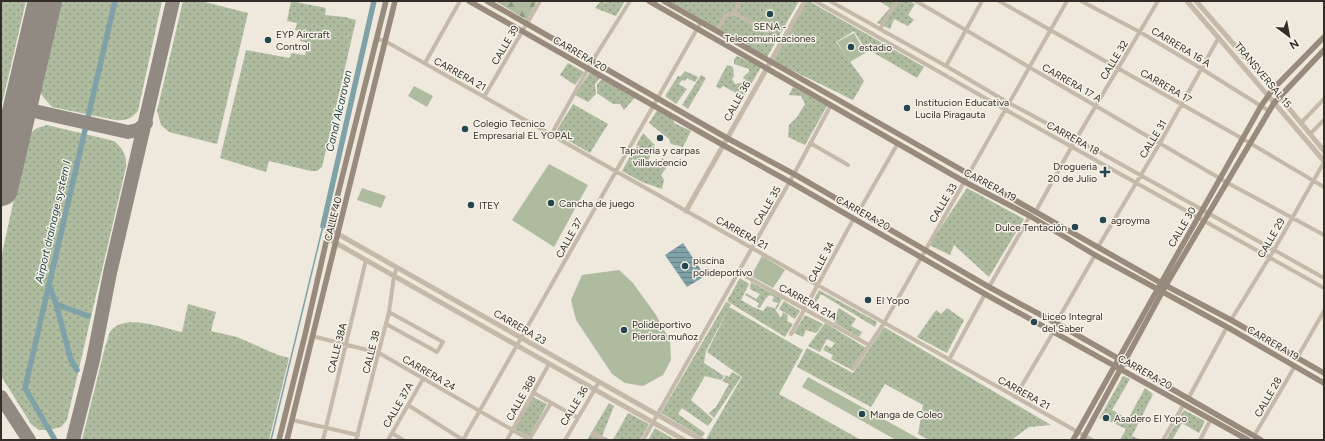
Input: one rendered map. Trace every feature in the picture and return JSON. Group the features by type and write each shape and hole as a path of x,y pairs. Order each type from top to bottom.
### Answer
{"main road":[{"name":"CALLE 40","path":"278,440 386,1"},
{"name":"CALLE 40","path":"287,440 395,1"},
{"name":"CARRERA 20","path":"469,1 921,256 985,294 1248,440"},
{"name":"CARRERA 20","path":"487,1 1261,440"},
{"name":"CARRERA 19","path":"649,1 697,30 965,182 1030,216 1095,255 1227,327 1324,383"},
{"name":"CARRERA 19","path":"664,1 969,175 1324,373"},
{"name":"CALLE 30","path":"1083,438 1124,362 1198,217 1261,106 1273,89 1324,36"},
{"name":"CALLE 30","path":"1163,284 1204,220 1274,103 1324,50"},
{"name":"CALLE 30","path":"1073,440 1118,358 1160,291"}],"street":[{"path":"425,63 460,1"},
{"name":"CALLE 39","path":"484,97 540,1"},
{"path":"551,134 593,60 630,1"},
{"path":"717,32 725,16 734,13 740,1"},
{"name":"CALLE 36","path":"686,211 805,1"},
{"name":"CARRERA 18","path":"815,1 1324,288"},
{"name":"CARRERA 18","path":"830,1 1009,103 1324,278"},
{"path":"880,29 897,1"},
{"name":"CARRERA 17 A","path":"916,1 1226,182"},
{"path":"946,66 982,1"},
{"name":"CARRERA 17","path":"999,1 1182,104 1324,187"},
{"name":"CALLE 33","path":"853,369 884,323 924,250 965,182 1067,1"},
{"name":"CARRERA 16 A","path":"1081,1 1140,32 1269,111"},
{"name":"CALLE 32","path":"1036,211 1076,139 1158,1"},
{"name":"TRANSVERSAL 15","path":"1187,1 1324,161"},
{"name":"TRANSVERSAL 15","path":"1196,1 1273,89 1324,151"},
{"path":"734,13 768,32"},
{"name":"CALLE 37","path":"463,440 701,22"},
{"name":"CALLE 31","path":"1098,246 1137,183 1219,37"},
{"name":"CARRERA 21","path":"377,38 425,63 1078,432 1083,438 1092,440"},
{"path":"1301,123 1324,99"},
{"name":"CALLE 35","path":"643,440 790,182 831,105"},
{"path":"1310,134 1324,120"},
{"path":"810,143 848,165"},
{"path":"859,211 898,143"},
{"name":"CALLE 29","path":"1231,320 1270,257 1324,161"},
{"path":"1226,182 1324,235"},
{"path":"989,287 1030,216"},
{"name":"CALLE 34","path":"791,334 854,218"},
{"name":"CARRERA 23","path":"329,229 702,440"},
{"name":"CARRERA 23","path":"327,238 684,440"},
{"path":"1056,323 1095,255"},
{"name":"CALLE 38A","path":"323,440 366,260"},
{"name":"CALLE 38","path":"356,440 389,312 394,276 397,267"},
{"name":"CARRERA 21A","path":"738,272 869,345"},
{"path":"949,360 985,294"},
{"path":"1297,358 1324,311"},
{"path":"386,324 437,352 443,342 389,312"},
{"path":"1188,399 1227,327"},
{"path":"1015,397 1054,331"},
{"name":"CARRERA 24","path":"312,336 379,353 530,440"},
{"name":"CALLE 36B","path":"507,440 549,364"},
{"name":"CALLE 28","path":"1254,436 1295,366"},
{"name":"CALLE 37A","path":"388,440 423,379"},
{"name":"CALLE 36","path":"565,440 599,382"},
{"path":"534,393 578,418"},
{"path":"530,440 551,403"},
{"path":"1163,440 1184,404"},
{"path":"408,405 463,440"},
{"path":"1200,440 1211,419"},
{"path":"292,420 358,435"},
{"path":"593,433 605,440"},
{"path":"392,434 403,440"}],"green space":[{"path":"1,1 26,1 1,108"},
{"path":"59,1 162,1 138,111 131,118 125,120 115,120 52,107 40,92 39,82"},
{"path":"183,1 201,1 248,13 217,144 169,132 161,125 157,111"},
{"path":"291,1 326,8 325,15 345,17 356,20 322,167 317,171 311,171 269,161 266,172 220,158 246,50 290,58 291,53 305,55 308,43 300,41 302,31 295,30 297,23 287,21"},
{"path":"495,1 537,1 527,20"},
{"path":"601,1 605,3 606,1 625,1 616,16 595,8"},
{"path":"670,1 799,1 767,57"},
{"path":"807,1 924,67 917,78 864,47 854,31 836,42 864,81 853,100 773,61"},
{"path":"879,1 909,1 915,4 908,15 914,20 908,26 894,19 890,29 877,23 890,8"},
{"name":"estadio","path":"854,33 865,53 850,62 837,42"},
{"path":"737,56 761,67 738,107 736,105 740,95 723,86 720,89 716,86 727,65 733,67 734,76 732,79 735,84 741,83 744,79 743,77 749,72 749,69 734,64 734,59"},
{"path":"568,63 584,72 575,85 560,75"},
{"path":"685,71 698,77 695,82 687,78 685,81 682,80 679,84 677,83 687,89 676,104 665,96 678,76 681,76"},
{"path":"590,72 600,78 595,84 596,94 588,102 575,95"},
{"path":"701,75 706,78 688,109 682,105"},
{"path":"602,79 636,96 624,110 620,104 613,104 597,93 597,84"},
{"path":"414,86 433,96 427,107 408,96"},
{"path":"793,87 827,106 805,145 788,137 789,125 797,117 805,104 801,96 789,95"},
{"path":"573,104 608,124 590,153 555,133"},
{"path":"658,109 673,117 674,123 691,131 683,147 671,144 669,139 649,123"},
{"path":"47,125 114,141 124,152 126,167 67,420 61,427 49,430 39,430 31,424 1,376 1,258 28,135 37,128"},
{"path":"643,133 655,145 647,164 658,167 662,158 669,164 661,175 664,180 662,189 642,182 622,171"},
{"name":"Cancha de juego","path":"549,164 588,185 554,247 512,220"},
{"path":"362,188 386,196 381,208 357,200"},
{"path":"967,188 1024,219 989,277 954,245 950,255 929,245"},
{"path":"762,256 785,270 773,288 751,276"},
{"name":"Polideportivo Pierlora muñoz","path":"619,270 633,283 656,315 670,341 671,360 663,375 643,386 625,383 612,374 576,320 571,300 582,275"},
{"path":"740,278 749,284 741,300 763,311 767,306 774,308 781,318 783,312 788,316 787,321 793,324 785,337 727,301"},
{"path":"751,282 782,299 776,310 775,308 778,303 772,301 774,297 770,295 766,298 760,308 757,307 759,303 745,295 746,293 756,299 760,294 750,289"},
{"path":"819,290 877,322 875,327 821,294 816,302 812,303"},
{"path":"784,301 800,311 795,319 779,309"},
{"path":"726,302 731,304 729,307 803,350 779,394 861,440 706,439 742,377 707,352 729,308 706,351 704,363 724,376 721,380 705,376 691,400 713,419 708,426 682,408 678,414 705,433 702,437 661,413"},
{"path":"188,304 216,312 211,331 237,337 278,355 289,358 269,440 82,440 110,332 116,326 133,322 154,325 182,332"},
{"path":"839,308 856,319 851,326 862,332 859,337 833,322"},
{"path":"947,308 964,320 947,353 917,337 936,310 941,314"},
{"path":"805,315 823,324 816,333 806,330 803,337 794,333"},
{"path":"825,323 866,348 852,370 831,359 833,355 823,350 826,345 831,348 835,343 827,339 820,352 808,346"},
{"path":"884,327 1051,425 1029,427 1011,440 929,440 918,434 923,405 885,384 871,407 797,367 807,348 853,373"},
{"path":"732,372 741,377 714,418 709,413 716,407 729,384 722,381 726,375 729,377"},
{"path":"1123,376 1130,379 1112,410 1128,419 1145,388 1153,394 1132,436 1141,440 1120,440 1126,429 1103,418 1099,419"},
{"name":"Manga de Coleo","path":"808,377 921,440 896,440 802,387"},
{"path":"533,397 547,404 529,437 515,429"},
{"path":"609,403 614,406 602,436 611,440 587,440"},
{"path":"1184,410 1205,421 1199,433 1182,423 1172,440 1166,440"},
{"path":"628,413 649,424 640,440 613,440"},
{"path":"655,428 675,440 648,440"}],"water":[{"name":"piscina polideportivo","path":"683,243 705,276 687,287 665,255"}],"waterway":[{"name":"Airport drainage system I","path":"55,440 25,388 115,1"},
{"name":"Canal Alcaravan","path":"323,226 374,1"},
{"path":"271,440 323,226"},
{"path":"49,284 56,304 88,316"},
{"path":"56,304 71,360 77,370"}],"taxiway":[{"path":"73,440 93,360 110,273 173,1"},
{"path":"23,94 28,107 34,111 128,132 138,130 146,123"},
{"path":"17,121 23,114 34,111"},
{"path":"1,397 29,440"}],"runway":[{"path":"1,189 45,1"}],"place":[{"name":"SENA - Telecomunicaciones","path":"770,14"},
{"name":"EYP Aircraft Control","path":"268,40"},
{"name":"estadio","path":"851,47"},
{"name":"Institucion Educativa Lucila Piragauta","path":"907,108"},
{"name":"Colegio Tecnico Empresarial EL YOPAL","path":"465,129"},
{"name":"Tapiceria y carpas villavicencio","path":"660,138"},
{"name":"Drogueria 20 de Julio","path":"1105,172"},
{"name":"Cancha de juego","path":"551,203"},
{"name":"ITEY","path":"471,205"},
{"name":"agroyma","path":"1103,220"},
{"name":"Dulce Tentación","path":"1075,227"},
{"name":"piscina polideportivo","path":"685,266"},
{"name":"El Yopo","path":"868,300"},
{"name":"Liceo Integral del Saber","path":"1034,322"},
{"name":"Polideportivo Pierlora muñoz","path":"624,330"},
{"name":"Manga de Coleo","path":"862,414"},
{"name":"Asadero El Yopo","path":"1106,418"}]}
